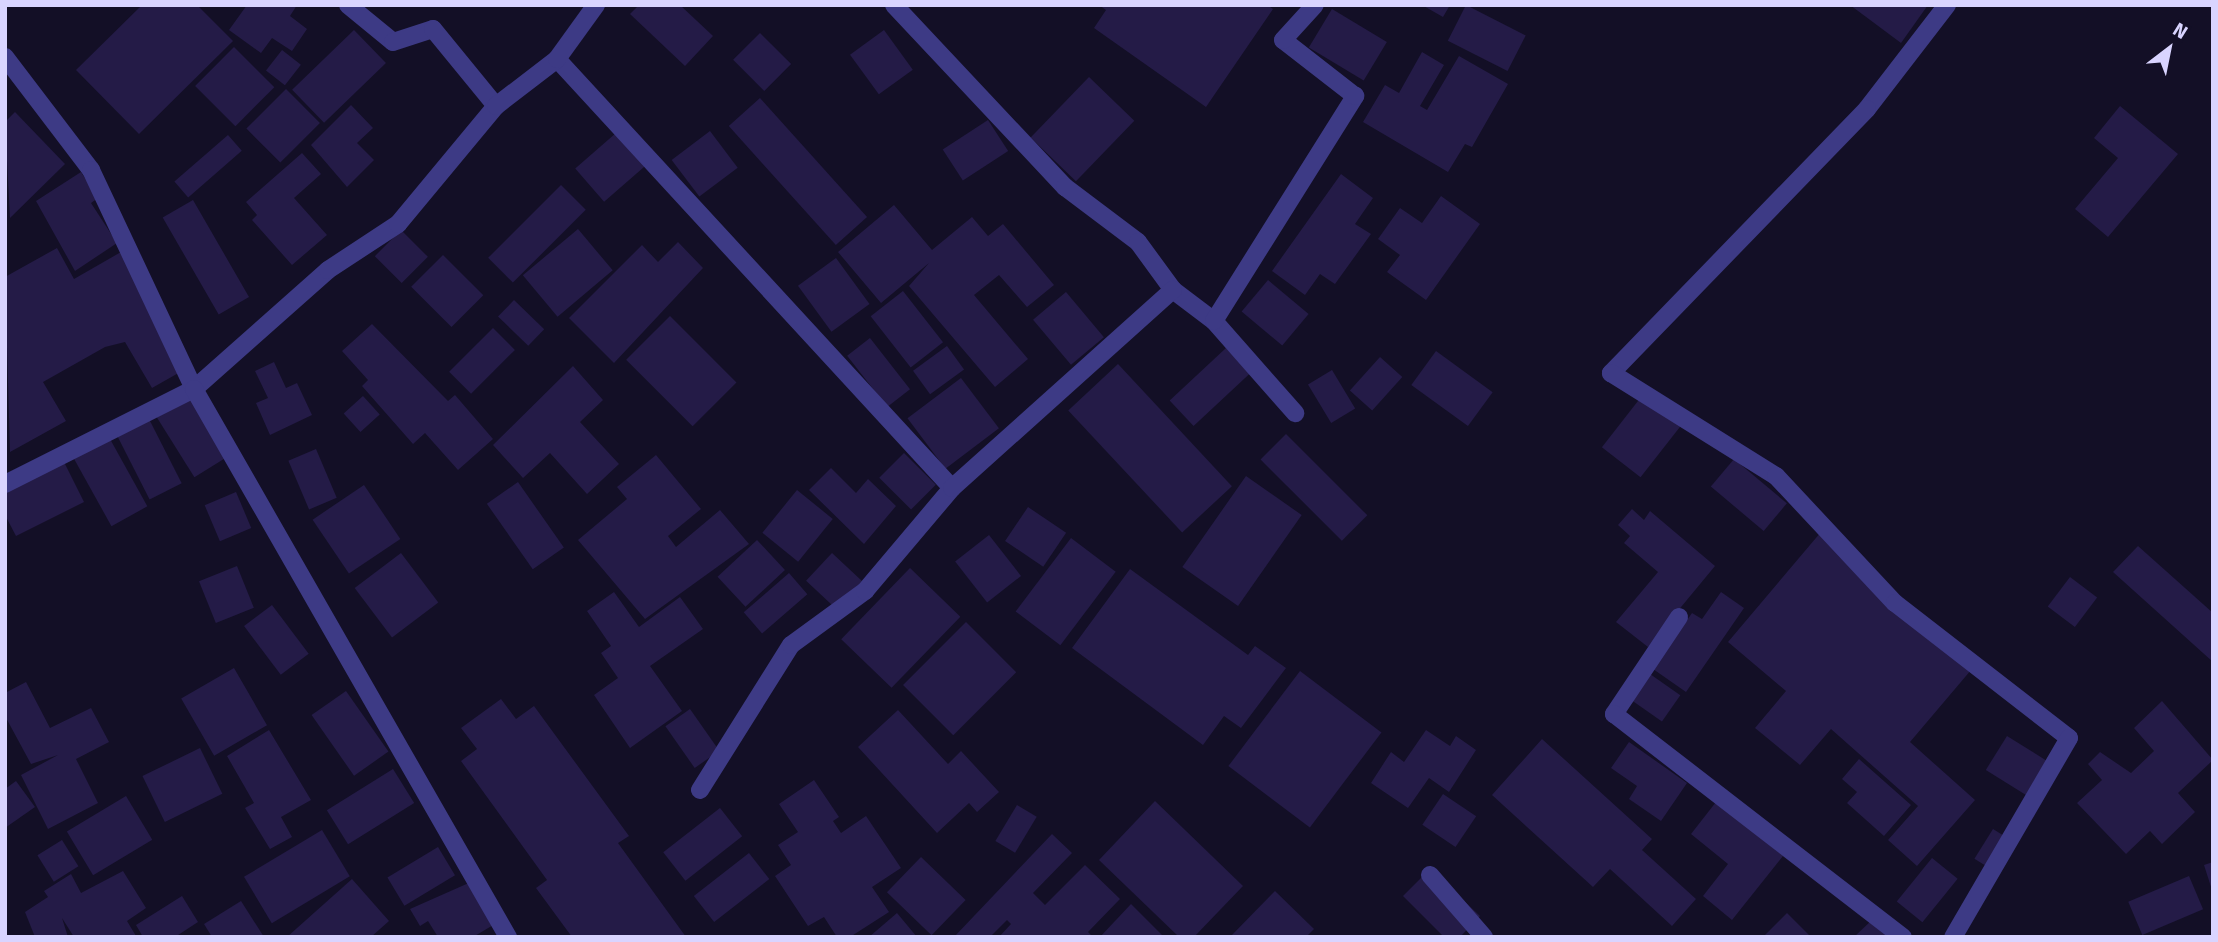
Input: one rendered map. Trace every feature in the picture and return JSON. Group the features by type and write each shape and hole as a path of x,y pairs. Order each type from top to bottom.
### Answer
{"street":[{"path":"348,5 393,42 433,29 496,106"},
{"path":"5,484 194,389 328,270 398,224 496,106 557,59 596,5"},
{"path":"894,5 1065,187 1138,242 1173,290 1214,321 1295,413"},
{"path":"1214,321 1355,96 1283,40 1315,5"},
{"path":"1947,5 1867,109 1611,373 1776,476 1895,603 2069,738 1953,937"},
{"path":"5,57 90,170 194,389 508,937"},
{"path":"557,59 952,488"},
{"path":"700,790 791,645 865,591 952,488 1173,290"},
{"path":"1679,617 1614,714 1903,937"},
{"path":"1430,875 1484,937"}],"building":[{"path":"142,5 197,5 233,41 139,134 76,70"},
{"path":"247,5 297,5 290,16 307,29 292,51 272,38 261,53 229,30"},
{"path":"639,5 680,5 713,36 685,66 630,14"},
{"path":"1099,5 1267,5 1273,9 1206,107 1094,28 1106,10"},
{"path":"1422,5 1450,5 1443,17"},
{"path":"1466,5 1526,35 1508,71 1448,41"},
{"path":"1850,5 1928,5 1901,43"},
{"path":"1332,9 1387,42 1364,81 1309,48"},
{"path":"354,30 386,63 324,123 292,90"},
{"path":"884,30 913,70 879,94 850,55"},
{"path":"760,33 791,64 764,91 733,60"},
{"path":"234,47 274,87 235,126 195,86"},
{"path":"282,50 301,65 285,85 266,70"},
{"path":"1422,52 1444,65 1420,106 1427,110 1459,56 1508,84 1472,147 1465,144 1448,172 1363,122 1385,85 1399,93"},
{"path":"1089,77 1134,121 1076,181 1031,137"},
{"path":"286,89 320,123 280,163 246,129"},
{"path":"760,98 867,217 836,245 729,126"},
{"path":"351,105 373,128 357,143 374,160 347,187 311,145"},
{"path":"2120,106 2178,154 2108,237 2075,209 2118,158 2094,138"},
{"path":"15,112 65,164 10,218 5,122"},
{"path":"988,120 1008,151 963,180 943,149"},
{"path":"710,131 738,168 699,197 672,160"},
{"path":"616,133 645,166 604,202 575,168"},
{"path":"228,135 242,151 188,197 174,182"},
{"path":"302,153 321,174 294,198 327,235 292,265 252,220 257,215 246,202"},
{"path":"81,172 98,198 91,203 117,243 75,271 36,201"},
{"path":"1341,174 1373,198 1355,224 1371,234 1335,284 1320,274 1305,295 1272,271"},
{"path":"561,185 586,210 513,283 488,258"},
{"path":"1441,196 1480,224 1426,300 1387,272 1400,255 1378,239 1400,208 1422,223"},
{"path":"193,200 249,297 219,314 163,217"},
{"path":"894,205 932,250 972,217 988,236 1003,224 1054,285 1027,307 999,275 974,295 1028,359 995,387 909,286 929,263 881,303 838,252"},
{"path":"578,229 613,270 558,317 523,275"},
{"path":"401,230 428,257 402,283 375,256"},
{"path":"678,242 703,268 614,363 569,318 642,245 658,262"},
{"path":"57,248 74,279 121,252 182,371 152,388 125,342 105,347 43,382 66,421 10,452 5,277"},
{"path":"443,255 483,295 451,327 411,287"},
{"path":"836,258 870,304 831,332 798,286"},
{"path":"1268,280 1309,314 1282,345 1242,311"},
{"path":"903,291 943,342 911,367 871,316"},
{"path":"1066,292 1104,337 1071,365 1033,320"},
{"path":"514,300 544,329 528,346 498,317"},
{"path":"670,316 736,382 693,426 626,360"},
{"path":"372,324 448,401 455,395 493,439 458,470 425,433 413,444 362,386 368,380 342,351"},
{"path":"493,328 515,350 471,394 449,372"},
{"path":"870,338 910,389 887,407 847,356"},
{"path":"947,346 964,369 930,394 913,371"},
{"path":"1226,348 1250,374 1194,426 1170,401"},
{"path":"1436,351 1493,392 1468,426 1411,385"},
{"path":"1380,357 1402,377 1372,411 1350,390"},
{"path":"274,362 286,388 297,383 312,415 270,435 256,403 268,398 255,371"},
{"path":"1118,364 1232,486 1182,533 1068,410"},
{"path":"573,366 603,400 580,422 619,464 587,494 550,453 523,478 493,445"},
{"path":"1332,370 1355,409 1331,423 1308,384"},
{"path":"961,378 999,428 945,469 907,418"},
{"path":"1645,392 1684,422 1641,477 1602,447"},
{"path":"363,396 380,415 360,432 344,413"},
{"path":"189,397 227,457 194,477 157,417"},
{"path":"149,419 182,483 150,499 117,435"},
{"path":"1286,434 1367,515 1342,541 1261,459"},
{"path":"110,439 147,506 111,526 74,459"},
{"path":"316,449 337,498 309,510 288,461"},
{"path":"904,453 936,485 911,510 879,478"},
{"path":"656,455 701,509 668,536 676,547 720,510 749,544 645,619 578,540 627,499 617,487"},
{"path":"1734,459 1787,503 1764,531 1711,487"},
{"path":"64,462 84,502 16,536 5,515 5,492"},
{"path":"831,468 856,493 868,479 896,506 864,544 809,490"},
{"path":"1246,476 1302,515 1238,606 1182,567"},
{"path":"518,482 564,548 533,569 487,504"},
{"path":"364,485 400,539 349,574 313,520"},
{"path":"797,490 833,519 798,562 762,533"},
{"path":"236,492 251,528 220,541 205,505"},
{"path":"1028,507 1066,533 1043,567 1005,541"},
{"path":"1632,509 1644,520 1650,511 1715,566 1648,647 1616,622 1658,572 1624,543 1630,536 1618,525"},
{"path":"1821,532 1977,663 1910,742 1975,800 1917,866 1888,840 1918,806 1831,729 1800,765 1755,728 1786,691 1728,642"},
{"path":"989,535 1021,576 987,602 955,561"},
{"path":"1071,538 1116,572 1060,645 1016,611"},
{"path":"757,540 785,570 745,607 718,577"},
{"path":"2138,546 2213,613 2213,662 2113,572"},
{"path":"401,553 438,603 392,637 355,588"},
{"path":"832,553 862,581 836,609 806,581"},
{"path":"237,566 254,608 216,623 199,581"},
{"path":"910,568 960,617 892,688 841,639"},
{"path":"1130,569 1248,655 1255,646 1286,668 1241,728 1224,716 1203,745 1072,648"},
{"path":"789,573 807,594 762,633 744,612"},
{"path":"2070,577 2097,597 2075,627 2048,607"},
{"path":"614,592 639,627 680,597 703,629 650,666 682,711 630,748 594,695 618,678 601,653 611,646 587,611"},
{"path":"1721,592 1744,608 1686,692 1653,669 1692,613 1702,619"},
{"path":"272,605 309,654 281,675 244,626"},
{"path":"966,622 1016,672 953,735 903,685"},
{"path":"234,668 267,725 214,756 181,698"},
{"path":"1300,671 1381,732 1310,827 1228,766"},
{"path":"1650,674 1680,695 1662,721 1632,700"},
{"path":"26,682 50,728 91,708 109,742 76,759 98,803 48,829 21,775 58,755 31,764 5,716 5,693"},
{"path":"346,691 388,752 354,776 312,715"},
{"path":"501,699 516,719 534,706 629,836 618,843 686,937 572,937 536,888 547,880 461,761 477,749 461,728"},
{"path":"2162,701 2213,760 2178,793 2195,812 2162,844 2150,831 2126,854 2077,803 2102,780 2088,764 2100,752 2131,773 2154,751 2134,728"},
{"path":"690,709 719,751 695,768 665,726"},
{"path":"898,710 948,764 961,751 999,792 977,812 969,803 937,833 858,747"},
{"path":"269,730 311,800 281,817 292,837 270,849 245,808 254,803 227,756"},
{"path":"1426,730 1450,746 1456,736 1476,750 1449,792 1429,778 1408,808 1371,783 1391,752 1404,762"},
{"path":"2007,736 2060,769 2038,803 1986,770"},
{"path":"1542,739 1652,839 1642,850 1696,899 1672,926 1610,869 1593,887 1492,795"},
{"path":"1629,742 1687,783 1661,821 1629,799 1637,786 1611,768"},
{"path":"200,748 222,794 165,822 142,776"},
{"path":"1859,759 1911,805 1884,836 1847,803 1857,792 1842,779"},
{"path":"393,769 414,803 348,844 327,810"},
{"path":"814,780 839,817 833,821 841,833 866,816 901,868 872,887 889,912 850,937 837,937 824,917 808,926 775,876 791,865 778,845 798,832 779,804"},
{"path":"16,781 35,807 5,828 5,789"},
{"path":"1443,794 1476,816 1455,847 1422,825"},
{"path":"126,796 152,840 93,875 67,832"},
{"path":"1155,801 1243,886 1194,937 1179,937 1099,860"},
{"path":"1716,802 1783,856 1732,920 1703,896 1728,864 1691,834"},
{"path":"1017,805 1037,817 1015,853 995,841"},
{"path":"720,808 742,836 685,881 663,852"},
{"path":"1993,829 2017,844 1998,874 1974,859"},
{"path":"322,830 350,876 272,923 244,877"},
{"path":"1052,834 1072,853 1033,893 1045,905 1085,865 1120,899 1088,932 1093,937 999,937 1011,924 1007,920 990,937 954,937"},
{"path":"62,840 78,866 54,882 37,855"},
{"path":"438,847 455,875 404,906 387,877"},
{"path":"749,853 769,879 714,922 694,896"},
{"path":"921,857 966,900 932,935 887,892"},
{"path":"1932,858 1958,879 1922,922 1897,902"},
{"path":"2213,862 2213,890 2212,890 2204,865"},
{"path":"1430,869 1480,916 1460,937 1444,937 1403,896"},
{"path":"123,871 146,908 127,921 136,936 74,937 62,918 68,937 35,937 25,912 48,897 44,891 71,874 81,893"},
{"path":"2189,876 2203,909 2142,935 2128,902"},
{"path":"352,879 389,921 371,937 287,937"},
{"path":"471,882 495,924 473,937 438,937 428,921 420,926 410,909"},
{"path":"1275,891 1314,929 1306,937 1230,937"},
{"path":"182,896 198,922 175,937 143,937 136,925"},
{"path":"241,901 264,937 212,937 204,924"},
{"path":"1131,904 1164,937 1100,937"},
{"path":"897,913 917,937 869,937"},
{"path":"1787,913 1811,937 1763,937"},
{"path":"1873,919 1890,937 1854,937"}]}
